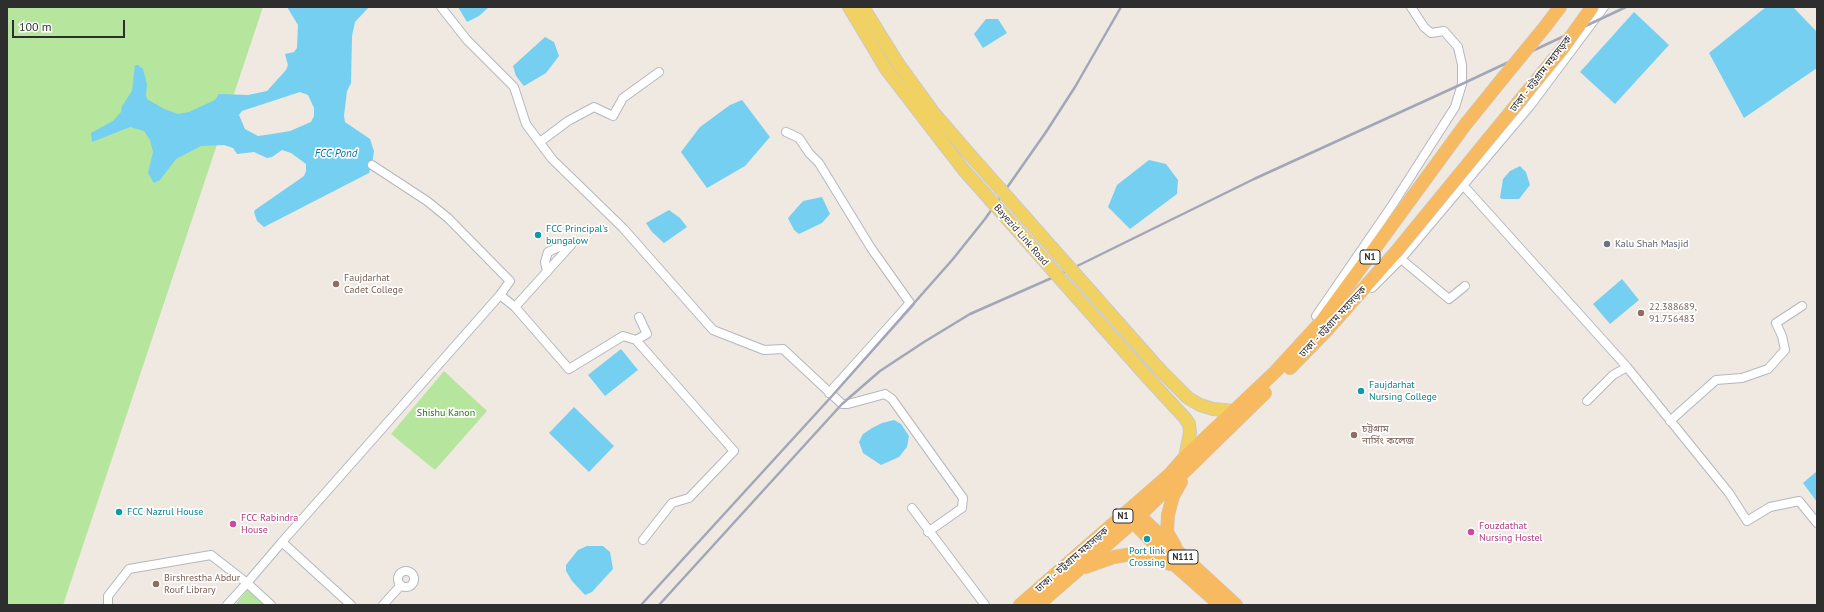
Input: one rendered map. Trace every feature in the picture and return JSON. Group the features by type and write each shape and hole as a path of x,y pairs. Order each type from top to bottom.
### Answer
{"highway":[{"name":"ঢাকা - চট্টগ্রাম মহাসড়ক","path":"1038,605 1305,353 1465,125 1560,7"},
{"name":"ঢাকা - চট্টগ্রাম মহাসড়ক","path":"1186,464 1234,411 1324,326 1395,253 1458,178 1562,48 1592,7"},
{"path":"1181,563 1167,532 1168,515 1173,496 1186,464"},
{"name":"ঢাকা - চট্টগ্রাম মহাসড়ক","path":"1020,605 1132,515"},
{"name":"N111","path":"1132,515 1181,563 1220,605"},
{"path":"1073,573 1096,562 1132,554 1157,557 1181,563"},
{"name":"N111","path":"1181,563 1236,605"}],"main road":[{"name":"Bayezid Link Road","path":"849,7 886,69 963,169 1185,418 1190,432 1186,464"},
{"name":"Bayezid Link Road","path":"863,7 897,62 934,113 1161,371 1188,398 1207,408 1234,411"}],"street":[{"path":"441,7 467,40 514,87 526,124 552,159 623,228 713,330 764,350 783,350 842,404 848,404 885,394 892,399 962,498 962,508 928,532"},
{"path":"1324,326 1316,316 1393,204 1455,107 1462,84 1462,65 1458,47 1444,31 1431,33 1411,7"},
{"path":"1305,353 1327,335 1401,259 1530,106 1604,7"},
{"path":"540,142 568,121 594,107 613,116 623,98 659,72"},
{"path":"786,132 799,138 809,153 819,163 871,248 910,302 829,392"},
{"path":"227,605 500,295 510,281 448,218 427,201 372,165"},
{"path":"1463,185 1627,366 1729,492 1747,521 1770,507 1799,501 1817,523"},
{"path":"1401,259 1449,298 1465,286"},
{"path":"515,307 547,272"},
{"path":"500,295 515,307 569,369 623,336 636,340 734,450 689,498 672,503 643,540"},
{"path":"1670,421 1716,380 1742,378 1768,369 1785,350 1782,336 1776,323 1802,306"},
{"path":"636,340 650,332 639,317"},
{"path":"1587,401 1613,375 1627,366"},
{"path":"912,508 928,532 985,605"},
{"path":"282,542 351,605"},
{"path":"108,605 108,596 129,569 211,555 247,583 271,605"},
{"path":"383,605 401,585"}],"green space":[{"path":"7,7 263,7 63,605 7,605"},
{"name":"Shishu Kanon","path":"444,371 487,411 435,470 391,434"},
{"path":"248,589 266,605 235,605"}],"water":[{"name":"FCC Pond","path":"287,7 369,7 355,22 352,36 351,83 347,91 344,116 345,122 370,139 374,151 369,173 264,227 257,221 254,212 255,210 304,176 306,171 306,164 291,153 282,150 272,157 267,158 254,152 237,154 233,148 224,145 201,146 176,159 160,180 154,183 148,173 153,152 150,140 144,131 130,127 92,142 91,133 113,121 121,112 122,106 132,91 135,65 138,65 143,69 147,84 147,99 164,109 178,114 189,112 215,100 219,94 248,95 267,91 286,70 288,65 285,54 294,52 297,48 298,25","holes":["300,92 308,95 314,108 314,116 311,122 290,131 258,136 245,129 239,115 242,111"]},
{"path":"458,7 489,7 479,16 467,22"},
{"path":"1766,7 1793,7 1817,32 1817,68 1744,118 1709,53"},
{"path":"1634,12 1669,45 1615,104 1580,72"},
{"path":"986,19 998,19 1007,33 983,48 974,34"},
{"path":"545,37 554,42 559,56 546,73 524,86 516,76 513,66"},
{"path":"742,100 770,137 745,166 707,188 681,152 700,127 730,105"},
{"path":"1149,160 1166,164 1178,180 1177,194 1130,229 1108,207 1117,185"},
{"path":"1520,166 1526,172 1530,185 1519,199 1500,198 1503,179 1510,171"},
{"path":"822,197 830,214 822,223 799,234 794,230 788,218 803,201"},
{"path":"669,210 680,218 687,227 664,243 652,232 646,223"},
{"path":"1622,279 1639,300 1610,324 1593,304"},
{"path":"621,349 638,370 605,396 588,375"},
{"path":"574,407 614,446 589,472 549,433"},
{"path":"894,420 901,424 909,436 907,447 899,457 881,465 863,453 859,442 863,434 872,428 882,423"},
{"path":"1817,471 1817,502 1803,483"},
{"path":"587,546 603,546 610,552 613,569 592,592 585,595 572,581 566,571 566,565 578,550"}],"railway":[{"path":"641,605 832,396 953,259 985,219 1046,132 1075,87 1121,7"},
{"path":"659,605 842,404 880,371 924,342 970,314 1063,273 1254,179 1626,7"}],"place":[{"name":"FCC Principal's bungalow","path":"538,235"},
{"name":"Kalu Shah Masjid","path":"1607,244"},
{"name":"Faujdarhat Cadet College","path":"336,284"},
{"name":"22.388689, 91.756483","path":"1641,313"},
{"name":"Faujdarhat Nursing College","path":"1361,391"},
{"name":"চট্টগ্রাম নার্সিং কলেজ","path":"1354,435"},
{"name":"FCC Nazrul House","path":"119,512"},
{"name":"FCC Rabindra House","path":"233,524"},
{"name":"Fouzdathat Nursing Hostel","path":"1471,532"},
{"name":"Port link Crossing","path":"1147,539"},
{"name":"Birshrestha Abdur Rouf Library","path":"156,584"}]}
